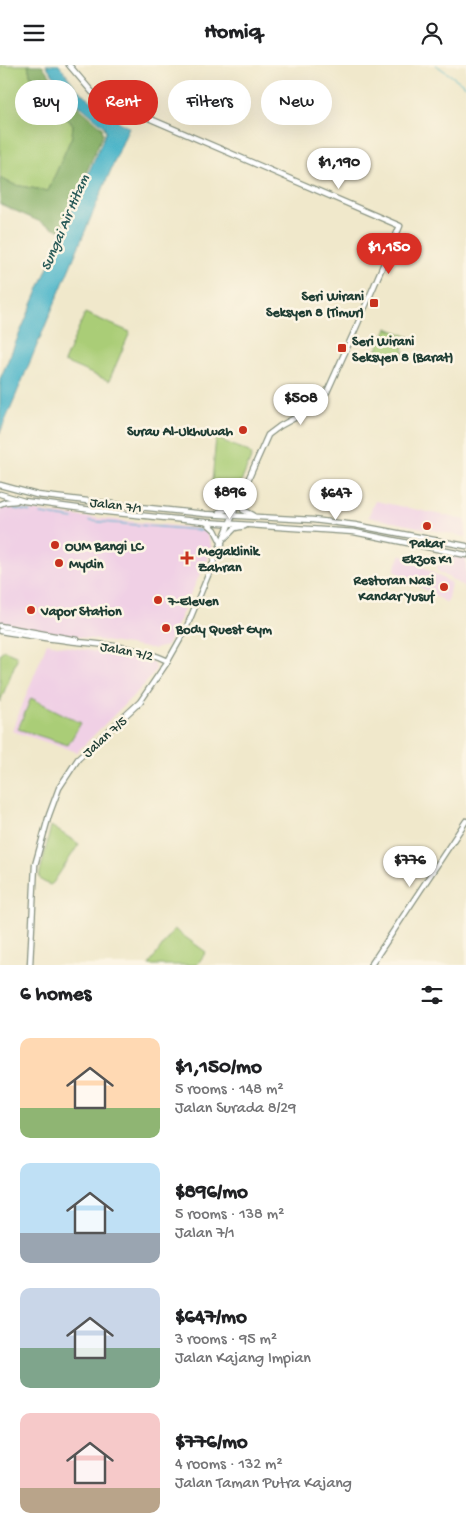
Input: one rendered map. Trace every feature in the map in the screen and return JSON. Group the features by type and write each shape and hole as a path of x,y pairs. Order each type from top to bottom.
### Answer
{"street":[{"name":"Jalan 7/5","path":"30,965 36,865 49,815 59,788 78,759 140,702 168,661 185,631 268,435 280,425 313,408 327,392 400,226 104,99 92,92 69,65"},
{"name":"Jalan 7/1","path":"0,485 37,495 205,514 313,520 355,525 466,546"},
{"name":"Jalan 7/1","path":"0,494 24,501 107,513 354,532 466,555"},
{"path":"205,514 227,510 240,498 243,510 257,516"},
{"name":"Jalan 7/1","path":"0,504 9,501 24,501"},
{"path":"205,522 215,530 222,544 235,528 256,525"},
{"path":"354,532 355,525"},
{"name":"Jalan 7/2","path":"0,626 157,655 168,661"},
{"name":"Jalan 7/2","path":"0,631 63,641 84,642"},
{"path":"371,965 466,821"}],"shaded area":[{"path":"375,501 466,520 466,537 368,517"},
{"path":"2,506 56,514 205,529 212,548 167,646 153,649 0,624 0,510"},
{"path":"445,553 466,557 466,588 436,570"},
{"path":"401,554 451,583 447,603 394,571"},
{"path":"47,643 153,662 156,669 145,684 77,752 12,731"}],"green space":[{"path":"0,65 28,65 33,80 15,80 15,125 73,125 72,136 48,191 15,185 0,178"},
{"path":"28,65 42,65 53,80 33,80"},
{"path":"78,107 88,115 88,125 100,125 102,127 103,134 61,231 0,204 0,178 15,185 48,191 72,136 73,125 78,125"},
{"path":"85,313 130,332 109,381 64,362"},
{"path":"387,328 415,339 414,343 403,343 404,355 373,358"},
{"path":"216,438 252,455 235,497 222,505 210,503"},
{"path":"4,650 16,655 17,659 0,702 0,653"},
{"path":"31,698 81,723 68,745 18,729"},
{"path":"51,826 79,844 50,885 39,877"},
{"path":"174,929 206,952 197,965 149,965"}],"water":[{"path":"46,65 59,65 70,80 56,80"},
{"path":"78,90 88,98 88,112 78,104"},
{"path":"103,125 125,125 129,127 0,433 0,379 106,132"}],"waterway":[{"path":"436,65 466,86"},
{"path":"14,509 30,512"},
{"path":"41,514 73,519"},
{"path":"89,521 209,531 212,540"}],"place":[{"name":"Seri Wirani Seksyen 8 (Timur)","path":"374,303"},
{"name":"Seri Wirani Seksyen 8 (Barat)","path":"342,348"},
{"name":"Surau Al-Ukhuwah","path":"243,430"},
{"name":"Pakar Ekzos K1","path":"427,526"},
{"name":"OUM Bangi LC","path":"55,545"},
{"name":"Megaklinik Zahran","path":"187,558"},
{"name":"Mydin","path":"59,563"},
{"name":"Restoran Nasi Kandar Yusuf","path":"444,587"},
{"name":"7-Eleven","path":"158,600"},
{"name":"Vapor Station","path":"31,610"},
{"name":"Body Quest Gym","path":"166,628"}],"water label":[{"name":"Sungai Air Hitam","path":"64,222"}]}
